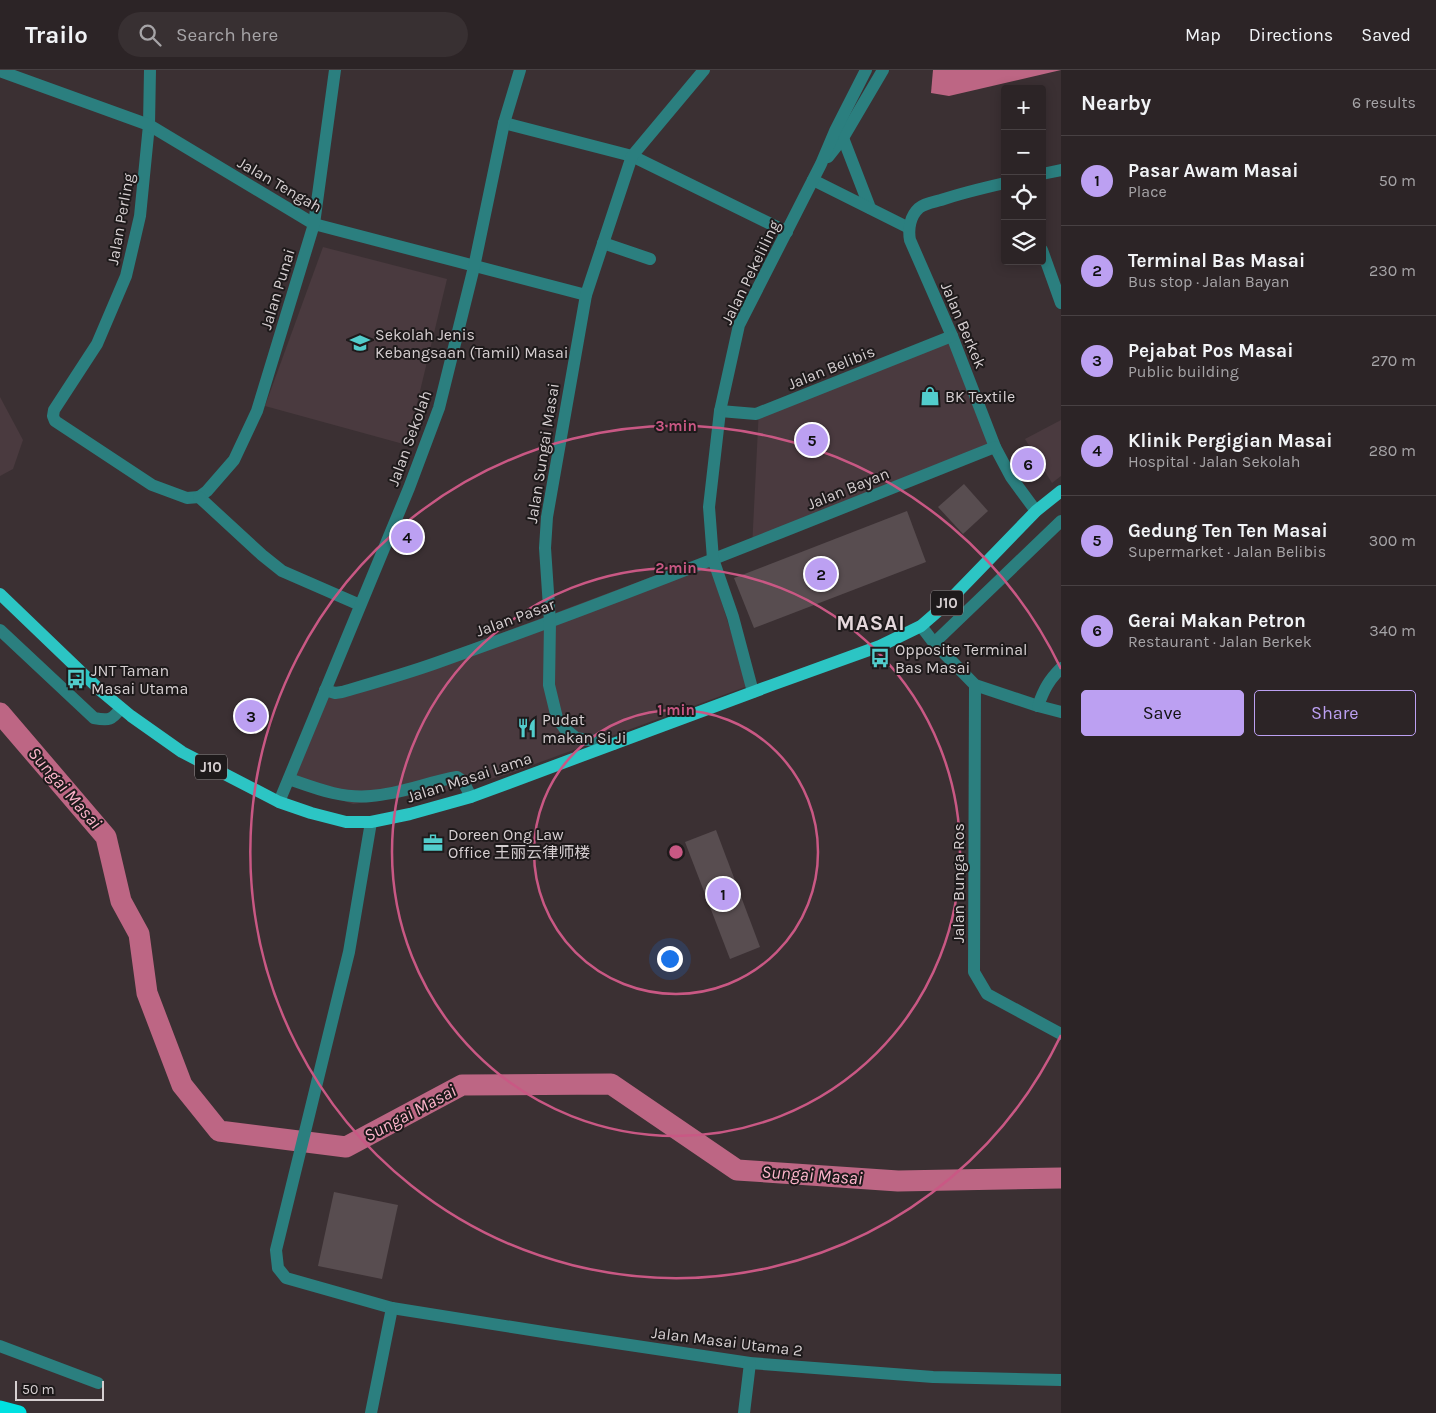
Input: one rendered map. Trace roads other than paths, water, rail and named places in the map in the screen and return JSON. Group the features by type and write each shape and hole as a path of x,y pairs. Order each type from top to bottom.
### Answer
{"highway":[{"path":"0,1408 19,1413"}],"main road":[{"name":"Jalan Masai Lama","path":"0,594 121,708 182,752 279,802 346,822 371,822 410,814 471,797 880,646 921,626 944,606 1036,511 1061,491"}],"street":[{"name":"Jalan Perling","path":"150,70 149,125 140,216 126,276 97,344 54,410 53,416 55,421 152,485 187,498 199,497"},
{"name":"Jalan Punai","path":"199,497 207,491 234,460 257,411 314,224 335,70"},
{"name":"Jalan Sekolah","path":"279,802 409,488 439,408 474,267 504,123 520,70"},
{"name":"Jalan Sungai Masai","path":"614,744 576,738 570,735 561,725 558,718 549,685 550,622 545,548 547,517 586,295 632,156 704,70"},
{"name":"Jalan Pekeliling","path":"753,692 733,617 713,560 709,507 720,411 739,325 821,164 835,131 866,70"},
{"name":"Jalan Pekeliling","path":"821,164 843,138 883,70"},
{"name":"Jalan Tengah","path":"0,71 149,125 314,224 586,295"},
{"path":"504,123 632,156 787,232"},
{"path":"843,138 870,208"},
{"path":"1046,173 1061,170"},
{"path":"813,180 909,228 915,212 924,205 963,192 1001,184"},
{"name":"Jalan Berkek","path":"909,228 910,240 952,336 995,447 1011,477 1036,511"},
{"path":"603,243 650,258"},
{"path":"1046,257 1056,273 1061,303"},
{"name":"Jalan Belibis","path":"720,411 756,414 952,336"},
{"name":"Jalan Bayan","path":"713,560 995,447"},
{"path":"199,497 282,571 360,605"},
{"path":"934,643 1061,521"},
{"name":"Jalan Pasar","path":"325,690 335,693 342,692 434,664 713,560"},
{"path":"921,626 934,643 975,685 1061,712"},
{"path":"0,630 94,718 105,720 113,718 121,708"},
{"path":"1038,706 1044,689 1061,668"},
{"name":"Jalan Bunga Ros","path":"975,685 974,972 987,994 1061,1034"},
{"path":"289,779 330,792 354,796 370,796 387,794 458,777 463,781 471,797"},
{"name":"Jalan Masai Utama 2","path":"371,822 349,952 276,1250 278,1268 286,1278 392,1308 750,1363 933,1377 1061,1380"},
{"path":"371,1413 392,1308"},
{"path":"0,1346 98,1383"},
{"path":"744,1413 750,1363"}],"waterway":[{"name":"Sungai Masai","path":"0,713 106,837 121,901 139,934 147,993 182,1085 219,1131 346,1147 462,1085 611,1084 737,1170 898,1181 1061,1178"}],"place":[{"name":"Sekolah Jenis Kebangsaan (Tamil) Masai","path":"360,343"},
{"name":"BK Textile","path":"930,396"},
{"name":"Gedung Ten Ten Masai","path":"812,440"},
{"name":"Gerai Makan Petron","path":"1028,464"},
{"name":"Klinik Pergigian Masai","path":"407,537"},
{"name":"Terminal Bas Masai","path":"821,574"},
{"name":"Opposite Terminal Bas Masai","path":"880,658"},
{"name":"JNT Taman Masai Utama","path":"76,679"},
{"name":"Pejabat Pos Masai","path":"251,716"},
{"name":"Pudat makan Si Ji","path":"527,728"},
{"name":"Doreen Ong Law Office 王丽云律师楼","path":"433,843"},
{"name":"Pasar Awam Masai","path":"723,894"}],"district":[{"name":"MASAI","path":"871,623"}]}
